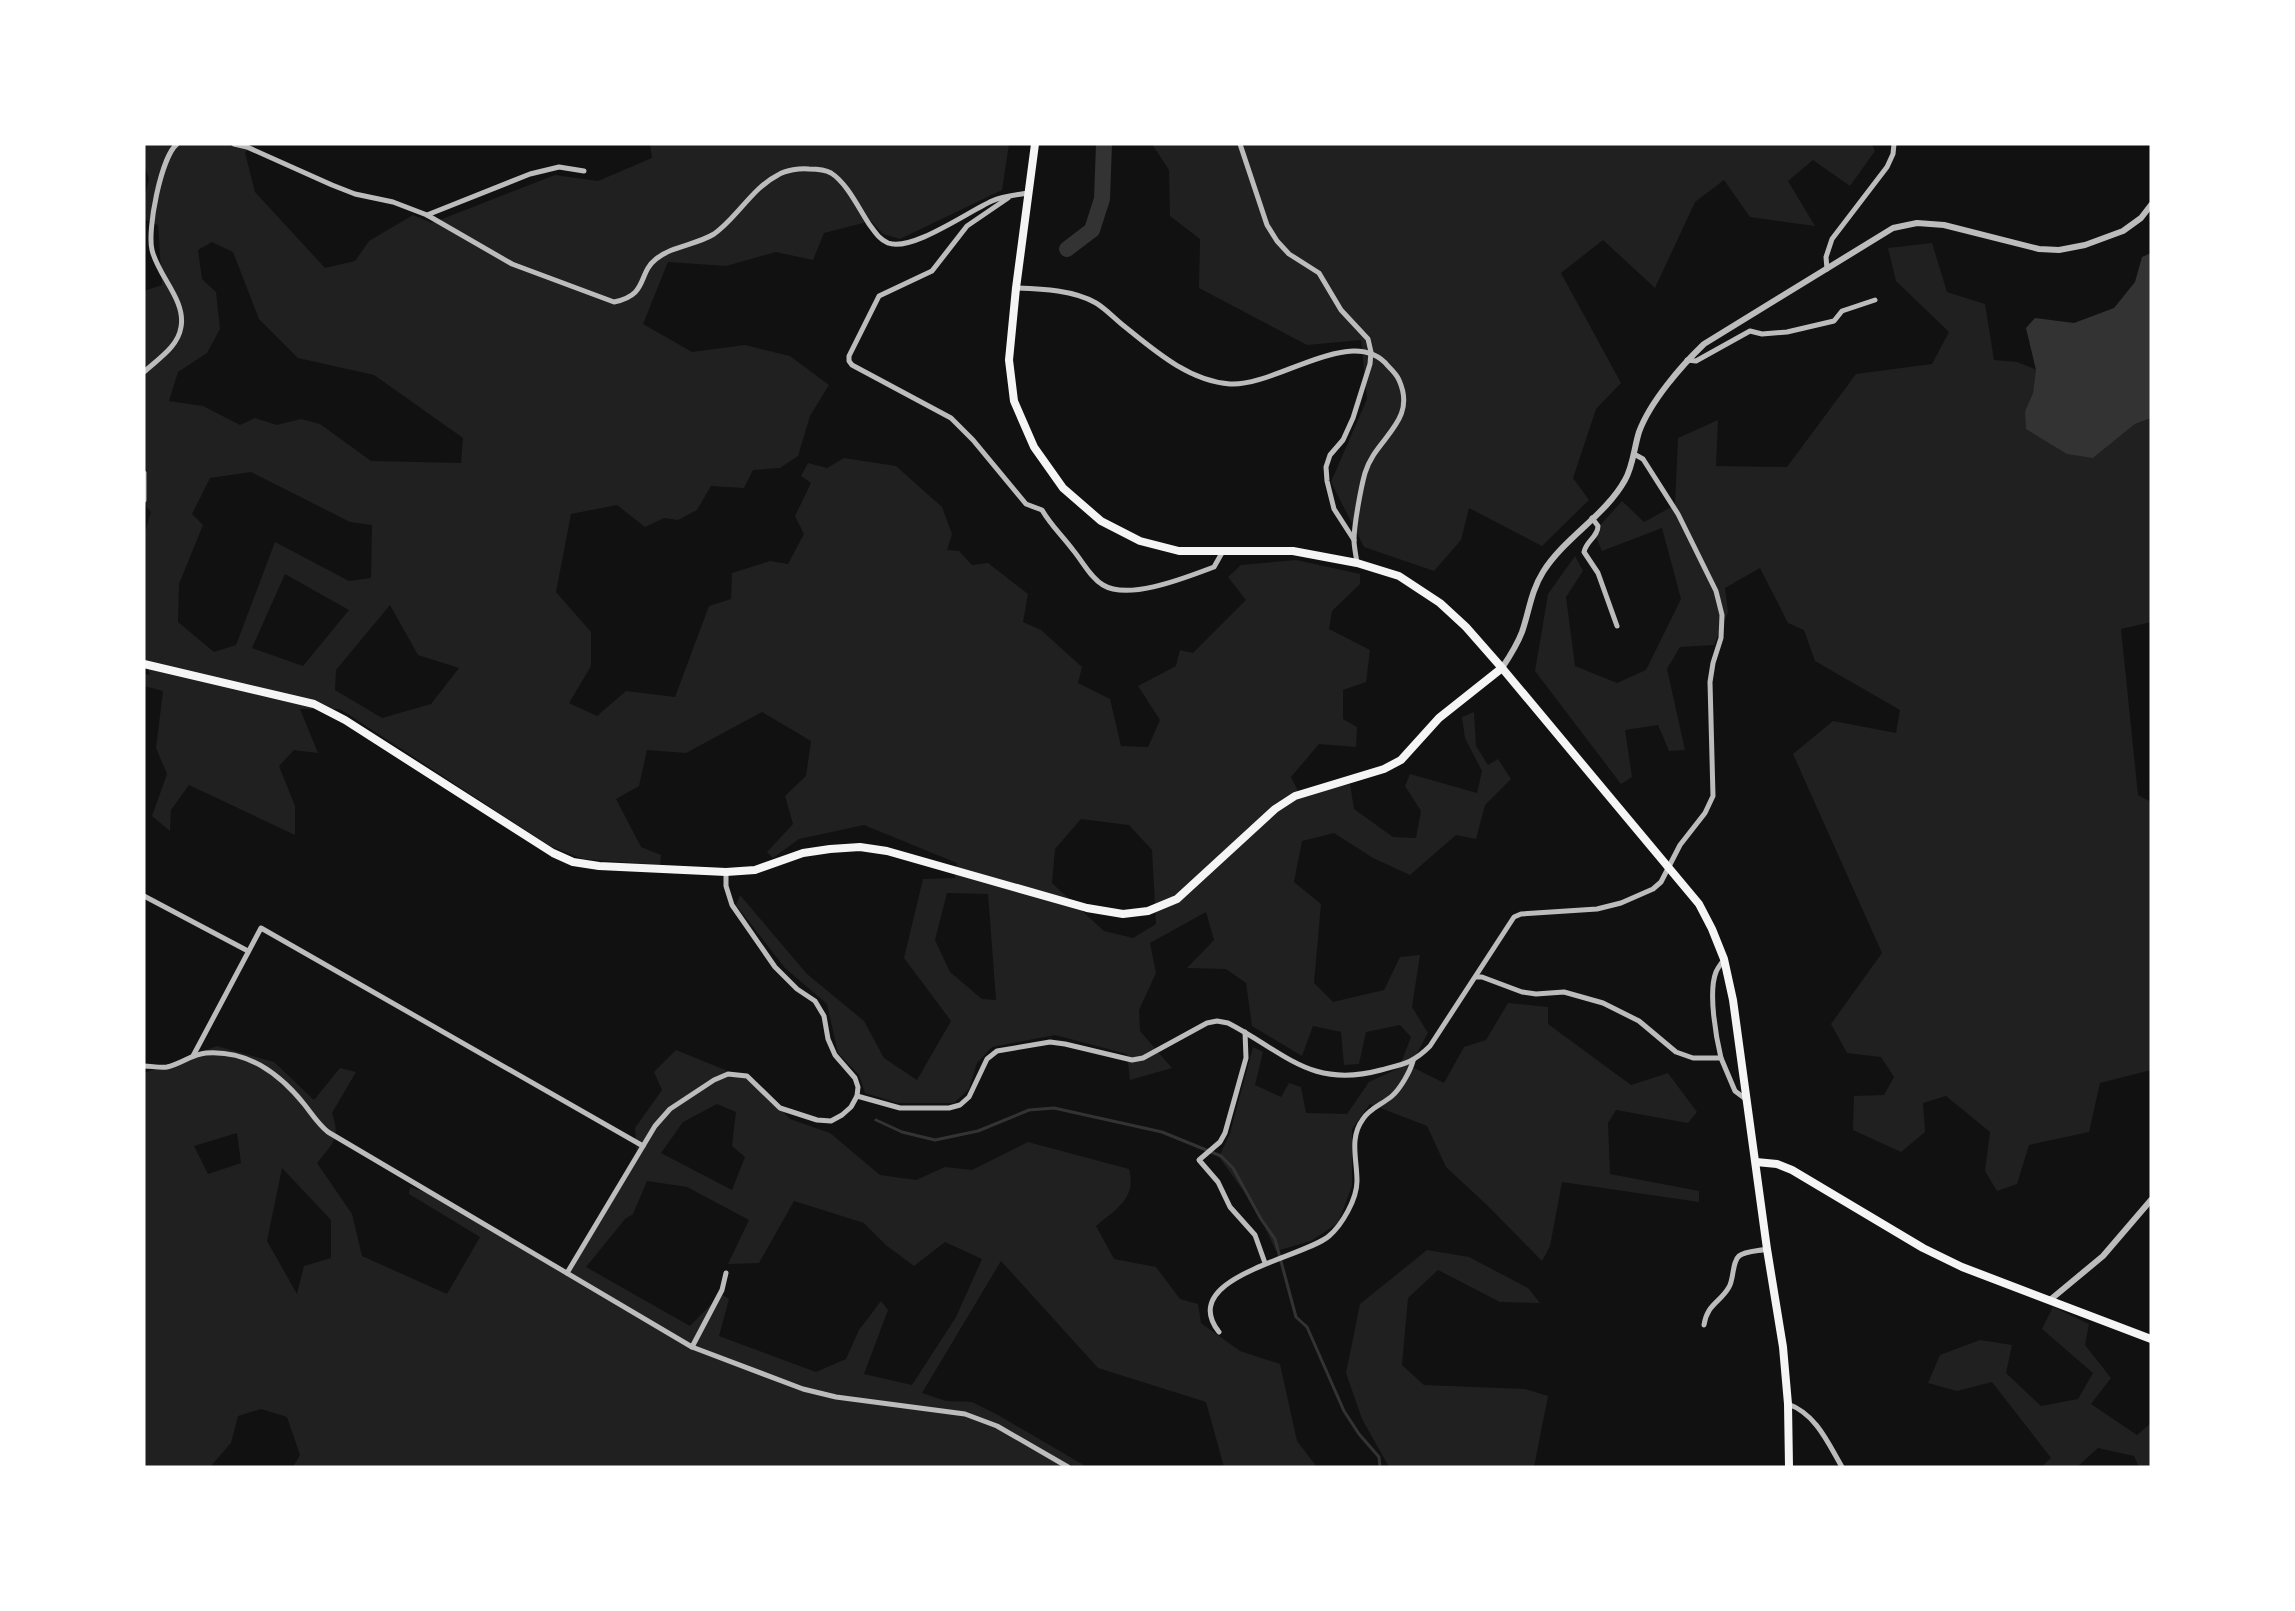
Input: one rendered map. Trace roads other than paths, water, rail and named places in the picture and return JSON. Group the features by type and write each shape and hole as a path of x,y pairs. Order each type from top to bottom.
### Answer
{"main road":[{"path":"1035,144 1009,360 1014,401 1034,447 1063,488 1101,521 1140,541 1179,551 1293,551 1357,563 1399,576 1440,603 1466,627 1699,904 1724,959 1733,1000 1767,1249 1783,1347 1788,1404 1789,1467"},
{"path":"144,664 314,704 345,720 553,853 573,862 599,866 726,872 756,870 803,853 860,847 887,851 1087,908 1123,914 1148,911 1177,899 1275,808 1295,796 1384,769 1401,760 1439,718 1502,668"},
{"path":"1756,1162 1777,1164 1792,1170 1923,1248 1962,1267 2151,1339"}],"street":[{"path":"144,372 174,345 182,324 179,303 159,272 151,248 152,225 164,164 172,148 177,144"},
{"path":"234,144 247,146 355,194 393,202 427,215 513,264 614,302 627,300 641,286 653,261 662,254 696,243 715,233 778,174 802,168 832,174 845,188 877,236 887,242 897,244 908,243 941,228 993,200 1028,193"},
{"path":"1240,144 1267,225 1277,241 1289,254 1319,273 1341,310 1368,339 1371,352 1370,364 1353,418 1343,440 1330,455 1326,467 1327,482 1334,509 1354,540"},
{"path":"1827,269 1826,257 1832,239 1887,167 1893,154 1893,144"},
{"path":"427,215 530,174 559,167 584,171"},
{"path":"1012,195 968,226 932,271 879,296 849,356 849,361 852,365 951,418 974,440 1026,504 1042,510 1053,528 1072,548 1088,571 1103,585 1124,591 1187,577 1214,567 1223,551"},
{"path":"1502,668 1515,648 1533,590 1543,572 1559,551 1612,499 1626,479 1640,432 1648,416 1688,360 1704,344 1893,228 1917,223 1944,225 2039,249 2059,250 2085,245 2123,231 2141,218 2151,205"},
{"path":"1016,288 1064,293 1082,297 1097,304 1148,346 1187,372 1211,382 1233,384 1266,379 1336,353 1371,352 1382,359 1399,378 1404,396 1404,411 1397,425 1373,455 1365,472 1354,540 1357,563"},
{"path":"1688,360 1696,361 1750,331 1762,334 1787,332 1834,321 1842,311 1875,300"},
{"path":"857,1096 900,1108 949,1108 960,1105 969,1097 980,1069 997,1051 1050,1042 1132,1060 1143,1058 1207,1023 1217,1021 1228,1023 1321,1074 1349,1076 1413,1061 1430,1046 1514,917 1521,914 1597,909 1621,903 1653,889 1661,882 1680,845 1705,813 1713,796 1710,682 1721,638 1722,615 1716,591 1678,514 1643,459 1634,454"},
{"path":"144,472 144,500"},
{"path":"1592,518 1598,526 1598,532 1585,545 1584,552 1598,573 1617,626"},
{"path":"567,1273 655,1126 670,1109 714,1080 728,1074 747,1076 780,1108 816,1120 831,1121 842,1115 851,1107 857,1096 858,1087 855,1078 835,1055 828,1039 824,1016 815,1001 775,967 732,904 726,886 726,872"},
{"path":"144,896 248,951"},
{"path":"193,1056 261,928 643,1146"},
{"path":"1724,959 1716,972 1713,1002 1716,1036 1721,1058 1736,1091 1748,1101"},
{"path":"1476,977 1482,977 1522,992 1536,994 1564,992 1603,1003 1639,1021 1676,1052 1693,1058 1721,1058"},
{"path":"1245,1032 1246,1058 1225,1132 1220,1142 1199,1160 1218,1182 1230,1208 1255,1235 1269,1262"},
{"path":"144,1066 167,1067 205,1053 220,1053 246,1058 261,1064 293,1091 319,1125 328,1132 692,1347 803,1389 836,1397 966,1414 997,1426 1068,1467"},
{"path":"1219,1332 1210,1315 1213,1302 1221,1289 1245,1272 1319,1244 1337,1228 1356,1194 1358,1182 1354,1142 1357,1130 1372,1109 1393,1095 1413,1061"},
{"path":"2050,1300 2103,1256 2151,1200"},
{"path":"1704,1325 1706,1313 1728,1290 1737,1259 1741,1255 1767,1249"},
{"path":"692,1347 722,1290 726,1273"},
{"path":"1788,1404 1801,1409 1821,1430 1842,1467"}],"waterway":[{"path":"1067,249 1092,230 1102,199 1104,144"},
{"path":"876,1120 902,1132 935,1140 978,1131 1029,1110 1054,1108 1162,1132 1221,1156 1233,1168 1261,1219 1275,1239 1296,1317 1307,1327 1344,1411 1359,1434 1379,1457 1380,1467"}]}
